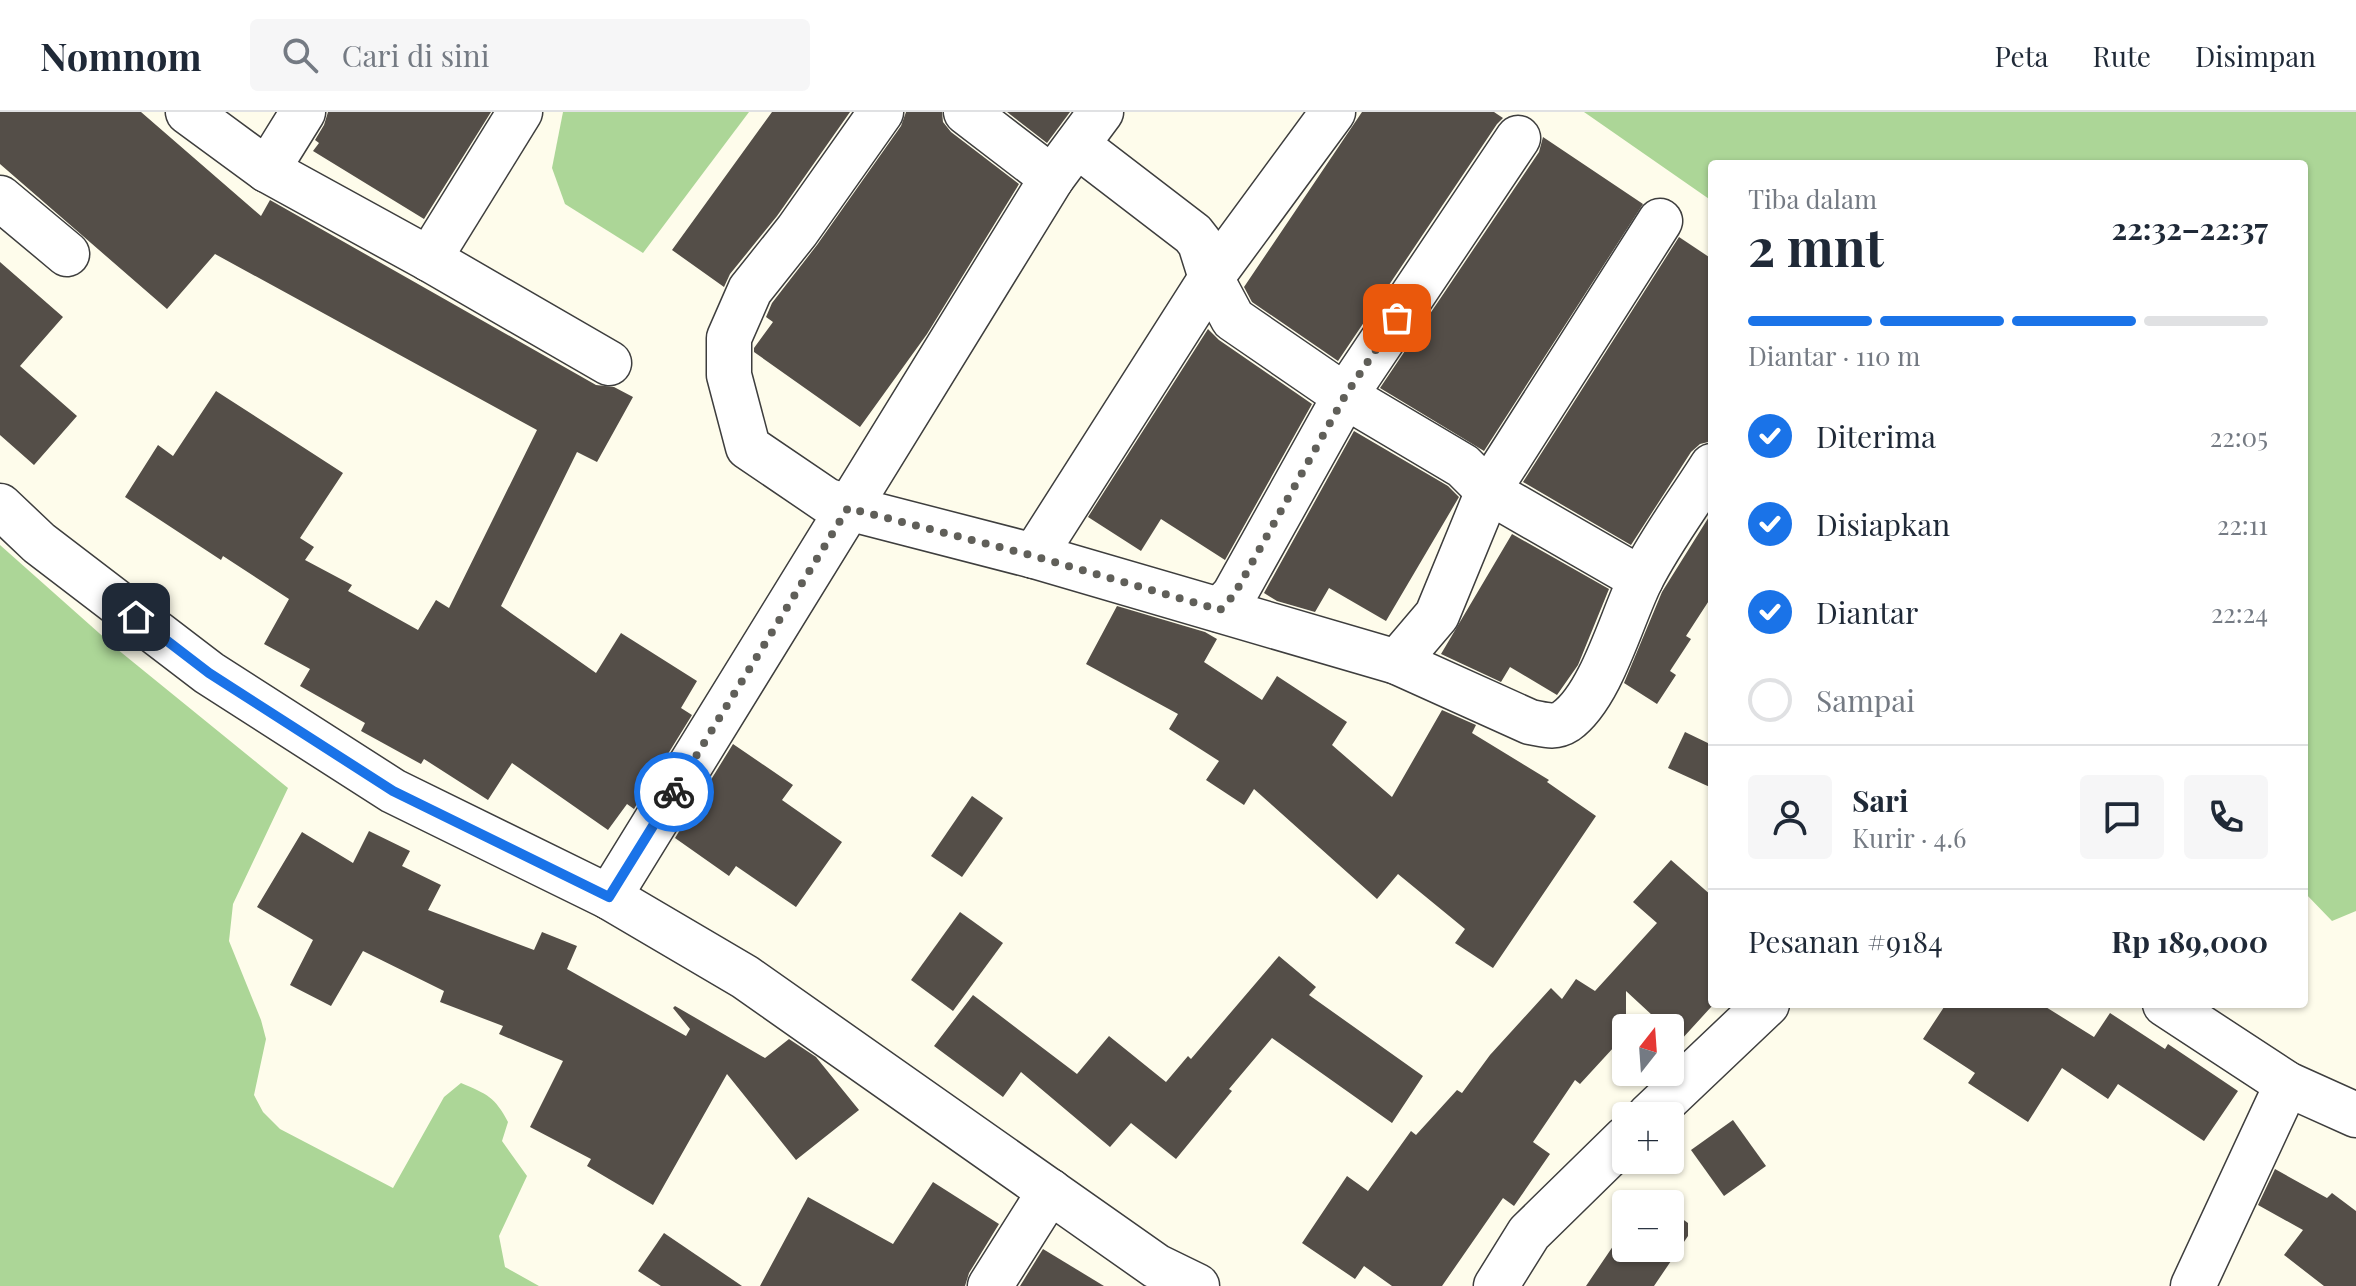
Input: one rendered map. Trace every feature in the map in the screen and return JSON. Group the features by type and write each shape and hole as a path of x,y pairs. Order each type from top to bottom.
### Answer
{"street":[{"path":"188,112 267,170 609,363"},
{"path":"267,170 303,112"},
{"path":"429,259 520,112"},
{"path":"881,112 797,231 750,290 729,338 729,375 748,447 826,500 1034,556 1397,662 1530,722 1554,726 1564,722 1579,708 1601,672 1641,579 1708,472"},
{"path":"966,112 1077,145 1193,234 1200,243 1211,278 1233,319 1345,396 1463,466 1488,491 1641,579"},
{"path":"1034,556 1211,278 1333,112"},
{"path":"1220,610 1234,595 1345,396 1518,138"},
{"path":"609,897 848,508 1077,145"},
{"path":"0,198 67,254"},
{"path":"1397,662 1437,615 1488,491 1660,221"},
{"path":"0,506 39,543 235,690 393,791 609,897 745,977 1156,1266 1197,1286"},
{"path":"1664,1102 1763,1008"},
{"path":"2171,1008 2287,1084 2356,1115"},
{"path":"2193,1286 2287,1084"},
{"path":"1496,1286 1529,1233 1612,1152"},
{"path":"990,1286 1050,1191"}],"green space":[{"path":"563,112 749,112 643,253 565,204 552,168"},
{"path":"1584,112 2356,112 2356,911 2332,921 2308,896 2308,160 1708,160 1708,198"},
{"path":"0,545 117,649 288,788 233,904 229,941 266,1039 254,1095 263,1112 280,1129 393,1188 444,1097 461,1083 484,1094 499,1107 508,1122 502,1141 527,1176 499,1236 505,1267 539,1286 0,1286"}],"building":[{"path":"0,112 141,112 261,216 270,200 596,385 614,387 633,397 597,462 577,452 501,606 596,673 621,633 697,681 681,708 692,715 634,809 627,804 608,830 512,763 488,800 424,759 421,764 361,731 365,723 300,686 310,669 264,644 289,599 223,556 221,560 125,497 158,445 173,456 216,391 343,473 300,538 314,547 305,560 352,585 348,591 418,630 436,600 449,608 537,430 215,254 167,309 0,164"},
{"path":"328,112 491,112 424,219 313,151 319,143 315,140"},
{"path":"772,112 850,112 777,216 730,274 724,287 672,250"},
{"path":"906,112 942,112 943,122 951,132 1019,184 927,334 860,427 754,352 754,348 773,322 766,317 772,303 901,126"},
{"path":"1007,112 1070,112 1047,143"},
{"path":"1362,112 1494,112 1503,118 1338,361 1252,302 1244,287"},
{"path":"1543,137 1643,204 1484,451 1380,388 1539,152"},
{"path":"1679,237 1708,256 1708,442 1691,452 1631,545 1523,482"},
{"path":"0,262 63,317 20,366 77,416 34,465 0,435"},
{"path":"1208,329 1219,340 1312,404 1225,560 1161,519 1141,551 1088,517"},
{"path":"1354,431 1448,486 1459,497 1386,621 1329,588 1315,612 1277,601 1264,593"},
{"path":"1708,518 1708,602 1686,636 1691,639 1670,671 1676,675 1657,704 1624,683 1662,592"},
{"path":"1512,534 1609,589 1578,665 1557,695 1510,667 1501,682 1441,654"},
{"path":"1117,606 1205,632 1217,639 1204,662 1262,700 1277,676 1347,722 1332,745 1392,797 1442,710 1476,725 1472,733 1549,780 1547,782 1596,816 1493,968 1455,943 1465,929 1398,874 1377,899 1254,789 1244,805 1206,780 1219,761 1169,729 1178,714 1086,664"},
{"path":"1685,732 1708,743 1708,786 1668,768"},
{"path":"733,744 793,785 782,800 842,842 796,907 736,866 729,876 675,838"},
{"path":"972,796 1003,818 962,877 931,856"},
{"path":"369,831 410,851 402,866 441,885 428,910 534,950 542,932 577,946 567,969 686,1036 690,1029 673,1008 675,1006 765,1058 789,1039 816,1057 859,1110 796,1160 727,1074 653,1205 587,1166 591,1159 530,1127 563,1061 499,1034 503,1026 440,1002 444,991 363,951 331,1006 290,985 313,940 257,907 302,832 353,863"},
{"path":"1671,860 1708,892 1710,1008 1684,1037 1684,1014 1651,1014 1626,991 1626,1014 1612,1014 1612,1049 1580,1084 1575,1080 1533,1142 1550,1154 1514,1206 1503,1198 1442,1286 1392,1286 1364,1266 1355,1279 1302,1243 1347,1176 1368,1191 1411,1131 1416,1135 1457,1090 1462,1093 1490,1055 1551,988 1562,999 1576,979 1595,991 1657,923 1633,902"},
{"path":"960,912 1003,943 953,1011 911,980"},
{"path":"1279,956 1316,987 1309,995 1423,1076 1392,1123 1272,1038 1176,1159 1131,1123 1110,1147 1021,1072 1003,1097 934,1046 973,995 1077,1074 1109,1036 1166,1082 1188,1056 1191,1059"},
{"path":"1943,1008 2047,1008 2094,1037 2110,1013 2165,1049 2168,1044 2238,1091 2204,1141 2118,1084 2108,1099 2062,1068 2028,1122 1968,1083 1975,1073 1923,1039"},
{"path":"1733,1120 1766,1166 1724,1196 1691,1150"},
{"path":"2275,1169 2327,1198 2332,1193 2356,1211 2356,1286 2324,1286 2284,1255 2303,1230 2258,1205"},
{"path":"933,1182 999,1224 969,1273 965,1286 760,1286 808,1197 893,1244"},
{"path":"1684,1220 1688,1223 1688,1236 1684,1242"},
{"path":"664,1233 742,1286 661,1286 638,1271"},
{"path":"1612,1248 1612,1262 1670,1262 1654,1286 1586,1286"},
{"path":"1043,1249 1104,1286 1020,1286"}],"way so far":[{"path":"674,792 848,508 1034,556 1220,610 1234,595 1345,396 1397,318"}],"route":[{"path":"136,617 209,673 393,791 609,897 674,792"}]}
